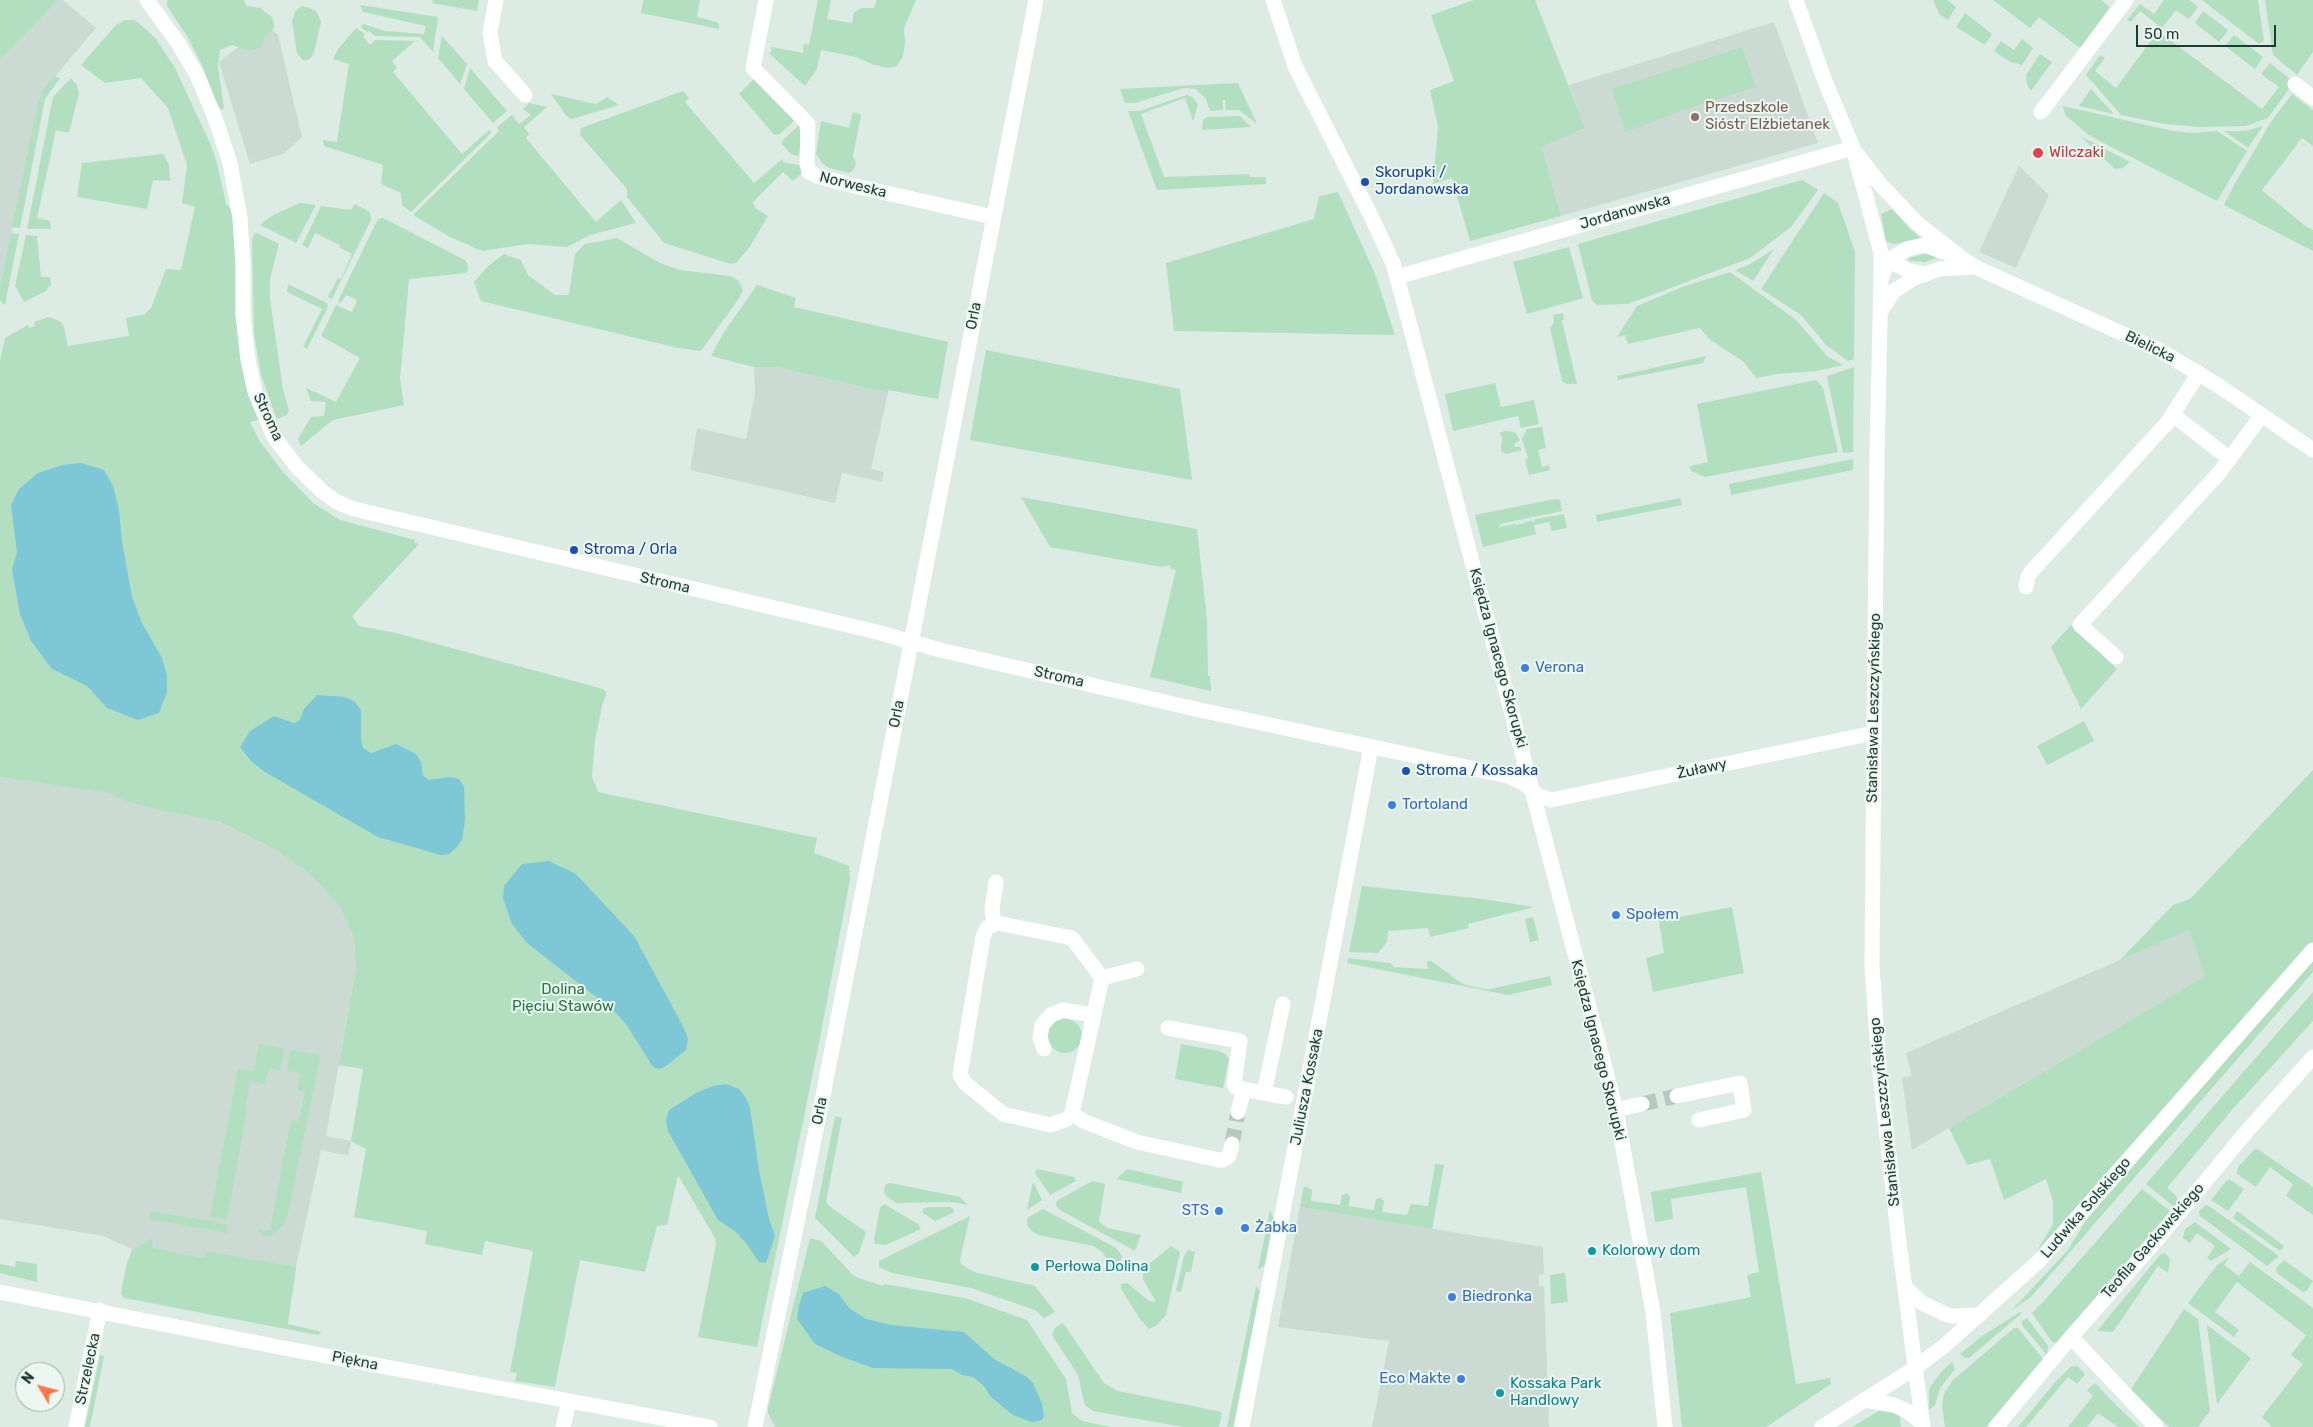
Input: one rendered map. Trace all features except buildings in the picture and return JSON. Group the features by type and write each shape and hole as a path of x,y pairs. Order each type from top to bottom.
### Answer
{"street":[{"name":"Stroma","path":"148,0 178,43 196,75 215,118 230,163 240,218 243,265 243,315 248,360 255,392 274,437 297,467 323,492 337,502 354,509 1191,708 1508,776 1532,790"},
{"path":"496,0 490,34 495,61 524,95"},
{"name":"Norweska","path":"766,0 753,68 808,124 807,168 812,174 851,185 993,217"},
{"name":"Orla","path":"755,1427 823,1096 1036,0"},
{"name":"Księdza Ignacego Skorupki","path":"1272,0 1295,66 1370,214 1397,277 1616,1110 1653,1312 1666,1427"},
{"path":"1796,0 1826,84 1853,148 1885,257 1907,270 1924,274"},
{"path":"2041,112 2126,0"},
{"path":"2295,84 2313,98"},
{"path":"1853,148 1880,184 1906,212 1934,238 1969,263"},
{"name":"Jordanowska","path":"1397,277 1853,148"},
{"name":"Bielicka","path":"1885,257 1924,245 1969,263 2161,352 2199,373 2313,450"},
{"name":"Stanisława Leszczyńskiego","path":"1885,257 1881,278 1876,454 1872,966 1879,1064 1922,1425"},
{"name":"Bielicka","path":"1881,310 1888,299 1902,285 1924,274 1969,263"},
{"path":"2026,587 2031,572 2172,415 2199,373"},
{"path":"2172,415 2221,452"},
{"path":"2116,657 2080,625 2220,473 2262,415"},
{"name":"Żuławy","path":"1532,790 1546,799 1563,799 1874,733"},
{"name":"Juliusza Kossaka","path":"1242,1427 1371,746"},
{"path":"994,924 992,909 996,882"},
{"path":"994,924 1072,938 1102,978 1072,1113 1067,1119 1052,1125 1009,1116 965,1083 960,1075 983,937 987,928 994,924"},
{"name":"Ludwika Solskiego","path":"1822,1427 1915,1368 1980,1315 2038,1262 2313,950"},
{"path":"1102,978 1137,969"},
{"path":"1264,1093 1283,1004"},
{"path":"1044,1049 1040,1038 1042,1025 1051,1014 1063,1010 1093,1015"},
{"path":"1168,1028 1240,1041 1233,1078 1234,1084 1238,1088 1286,1097"},
{"name":"Teofila Gackowskiego","path":"1996,1427 2070,1336 2160,1236 2242,1137 2313,1057"},
{"path":"1677,1096 1740,1083 1744,1110 1699,1120"},
{"path":"1238,1112 1244,1089"},
{"path":"1616,1110 1642,1104"},
{"path":"1072,1113 1083,1121 1137,1142 1219,1160 1229,1156 1232,1144"},
{"path":"1905,1287 1922,1302 1945,1314 1960,1316 1980,1315"},
{"name":"Piękna","path":"0,1292 100,1310 299,1351 710,1427"},
{"name":"Strzelecka","path":"76,1427 100,1310"},
{"path":"2070,1336 2156,1427"},
{"path":"1864,1400 1894,1405 1907,1411 1922,1425"},
{"path":"563,1427 569,1401"}],"shaded area":[{"path":"58,0 63,0 96,28 41,93 0,288 0,60"},
{"name":"Przedszkole Sióstr Elżbietanek","path":"1774,22 1818,143 1561,216 1542,147 1585,128 1569,85"},
{"path":"267,25 278,35 302,137 283,154 250,164 219,62"},
{"path":"2019,166 2049,195 2016,268 1979,252"},
{"path":"754,367 776,367 888,393 871,469 884,472 882,482 842,473 835,503 690,470 697,428 746,439 755,393"},
{"path":"0,777 94,790 154,801 213,819 274,849 312,876 340,907 354,937 356,969 326,1136 351,1141 348,1156 321,1150 296,1267 293,1294 134,1250 104,1236 0,1219"},
{"path":"2189,930 2205,976 1912,1150 1902,1078 1912,1076 1906,1053"},
{"path":"1300,1207 1543,1247 1544,1274 1539,1275 1539,1286 1544,1286 1549,1427 1372,1427 1389,1341 1278,1327"}],"green space":[{"path":"0,0 58,0 0,60"},
{"path":"167,0 244,0 247,6 260,8 272,17 274,26 272,31 265,35 262,47 249,51 232,45 220,50 218,67 224,108 221,110 217,105 202,65 187,36 167,6"},
{"path":"433,0 479,0 477,11 432,3"},
{"path":"643,0 700,0 697,17 716,22 719,24 719,29 641,13"},
{"path":"818,0 831,0 827,19 852,23 854,12 862,8 874,8 877,0 916,0 904,28 905,43 903,56 897,66 888,68 856,57 821,50 817,69 805,86 770,54 772,47 803,53 804,44 809,45"},
{"path":"1474,0 1535,0 1585,128 1542,147 1561,216 1470,241 1452,178 1433,184 1438,127 1430,90 1454,81 1431,15"},
{"path":"1933,0 1947,0 1956,7 1948,20 1939,14"},
{"path":"1993,0 2101,0 2110,7 2080,48 2039,17 2030,28"},
{"path":"2164,0 2189,0 2198,7 2189,19 2176,10 2162,28 2140,11 2131,22 2127,20 2140,4 2154,14"},
{"path":"2202,0 2258,0 2264,41 2259,44"},
{"path":"2265,0 2313,0 2313,52 2297,75 2273,55"},
{"path":"360,5 438,17 433,52 420,37 375,36 369,31 367,32 361,27 363,24 385,31 424,34 426,26 363,12"},
{"path":"302,6 317,12 321,22 314,53 310,59 304,61 297,53 292,21 295,11"},
{"path":"2203,11 2228,30 2219,42 2195,23"},
{"path":"1965,13 1992,34 1985,45 1956,27"},
{"name":"Dolina Pięciu Stawów","path":"125,20 134,20 139,23 156,39 175,68 210,143 217,163 226,204 240,218 243,315 265,418 250,422 259,440 283,472 313,503 340,520 415,540 414,542 419,544 352,616 359,626 396,633 603,689 606,692 606,696 595,739 592,777 598,792 817,838 814,853 849,866 850,880 819,1043 757,1347 698,1337 716,1245 715,1238 678,1175 667,1225 657,1226 645,1272 580,1260 555,1387 515,1381 517,1373 510,1372 533,1251 485,1241 482,1255 425,1244 427,1231 354,1217 366,1149 351,1141 363,1069 339,1065 356,969 354,937 340,907 312,876 274,849 218,821 163,811 123,800 109,793 0,777 0,361 5,338 28,325 29,328 35,326 34,322 49,317 60,321 64,327 68,346 129,336 126,318 145,314 151,308 166,269 181,270 195,207 182,203 187,165 168,108 141,78 105,83 81,65 116,25"},
{"path":"356,28 365,34 363,37 370,45 375,40 415,41 392,61 397,68 393,72 462,154 489,130 492,132 411,212 402,205 401,193 381,184 383,165 324,146 323,140 337,142 349,64 333,59 338,49"},
{"path":"2158,31 2262,109 2279,87 2261,74 2270,63 2294,82 2268,118 2246,126 2199,127 2165,124 2121,115 2086,75 2100,55 2105,58 2095,71 2116,88"},
{"path":"2234,35 2263,57 2255,69 2225,46"},
{"path":"442,36 467,64 460,84 438,58"},
{"path":"2022,39 2033,48 2022,65 2010,62 1994,51 2001,41 2014,50"},
{"path":"1742,47 1756,87 1686,109 1625,132 1612,89"},
{"path":"2040,54 2052,62 2031,91 2027,84 2026,75"},
{"path":"470,68 507,111 493,123 464,89"},
{"path":"54,76 60,78 45,99 20,228 12,227 41,93"},
{"path":"71,78 77,85 79,93 69,133 56,130 37,218 50,221 51,229 27,229 53,97"},
{"path":"755,78 796,119 780,134 775,135 739,94"},
{"path":"1238,83 1257,124 1239,110 1226,110 1225,100 1223,100 1223,110 1210,111 1206,99 1196,89 1184,88 1135,103 1125,103 1120,89"},
{"path":"2091,89 2114,114 2079,106"},
{"path":"683,91 689,98 685,102 754,183 782,159 783,162 805,166 803,172 793,181 783,172 753,202 755,208 768,216 749,248 736,263 731,264 664,243 627,197 627,189 580,135 581,128"},
{"path":"551,94 596,104 607,97 619,105 572,119 567,117"},
{"path":"2292,94 2313,110 2313,146 2302,138 2262,190 2304,225 2313,230 2313,251 2224,205 2271,122"},
{"path":"1187,95 1192,97 1198,104 1193,121 1185,98 1141,114 1164,177 1249,174 1250,177 1266,177 1266,184 1157,190 1128,111 1139,111"},
{"path":"529,103 547,107 524,127 529,134 526,138 596,222 621,200 636,223 590,235 567,247 527,244 482,251 450,237 413,215 499,131 497,127 512,115 519,124 531,115 523,109"},
{"path":"2063,106 2173,131 2192,133 2217,131 2247,151 2217,201 2090,136 2065,115"},
{"path":"853,112 861,115 853,156 856,163 854,169 849,173 829,168 823,164 816,154 821,121 849,128"},
{"path":"1240,116 1251,127 1202,130 1203,120 1207,117"},
{"path":"799,125 801,139 799,156 791,154 782,144 783,140"},
{"path":"2263,126 2248,148 2224,131 2245,131"},
{"path":"2080,136 2130,162 2123,168 2115,169"},
{"path":"163,154 169,165 170,181 153,180 147,209 77,197 82,163"},
{"path":"1802,180 1818,190 1791,227 1750,258 1628,304 1597,305 1592,300 1578,244"},
{"path":"1338,192 1375,274 1395,335 1174,331 1166,263 1314,219 1319,196"},
{"path":"1824,193 1838,203 1855,252 1854,359 1848,361 1826,345 1801,315 1761,289"},
{"path":"300,203 316,205 296,243 260,225 273,215"},
{"path":"355,204 370,212 371,220 331,299 328,297 338,278 341,279 352,254 339,247 340,245 315,233 308,248 302,245 321,206 351,210"},
{"path":"1892,209 1921,238 1894,244 1886,241 1881,214"},
{"path":"383,218 465,260 468,271 466,273 409,279 400,379 404,405 333,420 301,446 298,439 311,417 324,416 326,402 311,401 306,388 336,402 360,358 321,336 336,305 352,312 357,300 346,295 341,303 338,301 378,219"},
{"path":"11,233 19,234 5,305 0,301 0,288"},
{"path":"257,233 279,244 270,279 270,299 283,389 289,411 287,415 277,419 261,375 254,334 252,240 254,234"},
{"path":"26,235 37,236 41,277 50,277 51,284 46,291 24,302 15,286"},
{"path":"617,238 660,263 680,270 730,276 738,280 743,290 740,297 701,351 678,348 481,301 474,282 488,266 504,254 521,260 528,275 555,295 569,295 575,254 585,244"},
{"path":"1569,247 1583,298 1527,314 1513,262"},
{"path":"1774,249 1753,281 1735,270 1750,264"},
{"path":"1931,254 1937,258 1925,262 1909,261 1909,258"},
{"path":"1730,272 1796,320 1827,356 1843,365 1817,371 1777,374 1756,378 1744,362 1709,339 1700,328 1628,344 1625,335 1617,337 1637,306 1685,286"},
{"path":"288,284 327,303 328,307 307,349 303,347 322,309 287,292"},
{"path":"757,285 796,298 794,307 948,342 938,399 888,390 888,393 776,367 754,367 711,356 724,332"},
{"path":"1563,313 1564,320 1562,321 1577,384 1567,384 1562,381 1550,328 1554,322 1553,315"},
{"path":"986,350 1180,389 1192,480 970,440"},
{"path":"1706,356 1703,363 1618,380 1617,376"},
{"path":"1854,367 1853,452 1843,453 1827,376"},
{"path":"1816,380 1823,388 1838,452 1705,477 1691,471 1690,466 1708,462 1697,404"},
{"path":"1495,383 1501,407 1534,400 1539,424 1521,428 1518,416 1453,431 1445,394"},
{"path":"1542,427 1546,448 1538,450 1542,467 1549,465 1550,470 1529,475 1525,460 1528,458 1522,439 1527,429"},
{"path":"1505,431 1515,432 1520,440 1514,444 1515,447 1520,447 1522,450 1506,454 1501,451 1502,437 1499,433"},
{"path":"1853,459 1853,470 1731,495 1729,484"},
{"path":"1021,497 1197,529 1207,620 1208,676 1210,676 1211,691 1150,677 1176,570 1171,569 1170,565 1161,567 1050,547"},
{"path":"1680,498 1682,505 1597,522 1596,515"},
{"path":"1555,499 1560,500 1562,511 1500,524 1499,527 1530,521 1534,522 1535,519 1564,514 1567,528 1552,531 1549,522 1534,525 1536,534 1483,547 1475,515"},
{"path":"2071,625 2117,669 2081,709 2051,647"},
{"path":"2084,721 2094,741 2047,765 2037,746"},
{"path":"2313,770 2313,950 2028,1266 2053,1224 2053,1201 2046,1179 2004,1200 1990,1159 1967,1165 1949,1128 2205,976 2189,930 2120,960 2173,905 2190,899"},
{"path":"1362,886 1482,899 1534,907 1468,924 1469,928 1430,937 1428,928 1388,931 1387,942 1378,953 1349,952"},
{"path":"1732,907 1744,973 1653,992 1646,958 1664,953 1659,921"},
{"path":"1533,917 1539,940 1530,942 1525,919"},
{"path":"1348,958 1390,963 1394,967 1428,969 1427,961 1431,961 1463,984 1484,989 1550,976 1552,985 1508,995 1347,963"},
{"path":"2313,961 2313,972 2031,1297 2012,1310 2068,1250 2085,1222 2100,1204"},
{"path":"2313,992 2313,1021 2231,1111 2167,1188 2176,1196 2178,1202 2174,1207 2146,1184"},
{"path":"1065,1019 1077,1024 1082,1036 1077,1048 1065,1053 1053,1048 1048,1036 1053,1024"},
{"path":"259,1044 284,1048 280,1070 269,1068 265,1084 250,1081 245,1109 247,1110 227,1219 210,1217 238,1069 254,1071"},
{"path":"1181,1044 1219,1051 1225,1054 1229,1059 1223,1088 1175,1079"},
{"path":"291,1050 321,1055 286,1222 275,1233 265,1237 257,1230 270,1230 291,1120 299,1121 305,1092 297,1090 300,1073 287,1071"},
{"path":"835,1116 842,1118 826,1202 866,1232 859,1253 854,1257 815,1218"},
{"path":"2255,1149 2313,1187 2313,1215 2286,1196 2293,1184 2270,1167 2256,1187 2237,1174 2238,1167"},
{"path":"1435,1164 1444,1165 1432,1229 1300,1207 1304,1186 1312,1190 1311,1201 1340,1205 1342,1195 1347,1193 1350,1197 1349,1206 1374,1210 1376,1199 1381,1198 1384,1201 1382,1212 1407,1215 1411,1204 1428,1206"},
{"path":"1037,1169 1074,1177 1076,1181 1050,1195 1035,1173"},
{"path":"1128,1169 1183,1182 1181,1193 1116,1179"},
{"path":"1761,1172 1796,1384 1830,1378 1831,1384 1766,1427 1682,1427 1670,1313 1751,1297 1747,1275 1759,1272 1746,1187 1671,1199 1673,1219 1655,1222 1651,1192"},
{"path":"2230,1180 2244,1189 2228,1211 2211,1200 2226,1181"},
{"path":"1092,1181 1105,1184 1099,1222 1107,1228 1141,1235 1135,1251 1056,1206 1058,1200"},
{"path":"1033,1182 1042,1200 1027,1210"},
{"path":"890,1183 960,1197 968,1205 951,1202 896,1203 886,1196 884,1192 885,1185"},
{"path":"2142,1189 2170,1211 2057,1343 2052,1342 2032,1313"},
{"path":"884,1204 918,1224 921,1229 886,1245 875,1244 874,1239 880,1208"},
{"path":"2206,1205 2279,1256 2267,1266 2200,1216 2199,1211"},
{"path":"928,1207 950,1207 954,1210 953,1213 935,1221 923,1213 923,1209"},
{"path":"1043,1209 1116,1248 1122,1256 1119,1270 1106,1269 1106,1258 1094,1246 1038,1235 1032,1231 1028,1227 1027,1218"},
{"path":"1270,1210 1274,1219 1265,1265 1258,1270"},
{"path":"150,1211 226,1224 228,1227 227,1233 149,1219"},
{"path":"2237,1211 2284,1246 2280,1251 2233,1218"},
{"path":"970,1216 960,1260 961,1264 974,1272 1035,1286 1055,1312 1044,1318 1035,1310 971,1288 892,1273 879,1267 879,1261"},
{"path":"2195,1222 2231,1249 2211,1261 2207,1258 2215,1246 2197,1233 2190,1243 2183,1238 2185,1229"},
{"path":"153,1238 152,1248 204,1258 206,1251 296,1267 288,1324 322,1332 318,1335 124,1298 121,1294 122,1287 132,1250"},
{"path":"810,1238 821,1241 858,1278 883,1286 884,1284 965,1298 1027,1320 1066,1379 1072,1413 1082,1421 1111,1427 775,1427 768,1413 768,1408"},
{"path":"1171,1246 1180,1252 1166,1315 1156,1326 1149,1329 1140,1319 1121,1289 1121,1284 1127,1283 1149,1301 1154,1302 1155,1300 1143,1279 1143,1269"},
{"path":"1188,1250 1195,1252 1191,1272 1186,1272 1181,1292 1176,1291 1184,1256"},
{"path":"2165,1253 2170,1259 2168,1273 2158,1266 2113,1332 2097,1331 2161,1254"},
{"path":"2230,1257 2224,1265 2239,1276 2250,1262 2313,1308 2313,1427 2272,1427 2262,1417 2303,1364 2291,1355 2306,1335 2237,1282 2215,1312 2239,1330 2234,1337 2188,1303 2217,1265"},
{"path":"2284,1260 2313,1281 2307,1291 2303,1292 2277,1273 2276,1268"},
{"path":"16,1261 37,1264 37,1282 0,1273 0,1264 15,1267"},
{"path":"1565,1273 1568,1302 1551,1304 1550,1275"},
{"path":"1256,1286 1260,1291 1233,1427 1227,1427"},
{"path":"2184,1309 2198,1319 2210,1411 2198,1427 2169,1427 2131,1389"},
{"path":"2020,1312 2022,1313 1969,1358 1965,1358 1960,1354 1982,1336"},
{"path":"2027,1318 2048,1346 2047,1355 2022,1325 2022,1321"},
{"path":"1063,1323 1104,1383 1118,1391 1222,1412 1219,1427 1183,1427 1093,1411 1087,1407 1084,1402 1078,1375 1052,1335 1055,1328"},
{"path":"2207,1325 2251,1358 2217,1404"},
{"path":"2014,1328 2018,1328 2043,1359 1986,1427 1945,1427 1942,1405 1944,1394 1952,1381"},
{"path":"100,1355 104,1356 90,1427 85,1427"},
{"path":"1952,1362 1955,1369 1940,1388 1935,1405 1929,1410 1929,1389 1941,1372"},
{"path":"2072,1366 2078,1367 2085,1374 2077,1384 2068,1377 2026,1427 2018,1427 2056,1381"},
{"path":"2095,1383 2139,1427 2118,1427 2098,1413 2087,1427 2068,1427 2093,1396 2087,1390"},
{"path":"1879,1411 1899,1413 1901,1427 1852,1427"}],"water":[{"path":"81,463 104,470 113,486 119,510 122,542 132,597 141,621 162,658 167,675 167,692 159,713 138,720 107,708 87,686 52,669 31,641 20,614 12,570 17,552 11,505 19,489 38,473 62,465"},
{"path":"317,695 345,697 355,702 361,710 361,740 363,748 371,753 396,744 416,754 421,762 423,776 429,780 449,777 459,779 464,787 465,820 462,840 455,849 449,854 441,855 378,837 265,772 251,761 240,747 250,731 274,716 294,723 300,720 304,709"},
{"path":"549,861 576,874 634,936 684,1028 688,1039 686,1050 666,1066 659,1069 653,1067 626,1024 614,1011 527,943 512,924 503,898 504,886 522,864"},
{"path":"726,1084 739,1089 746,1098 750,1108 759,1170 769,1219 775,1236 766,1263 759,1262 735,1231 718,1220 668,1131 666,1120 669,1110 696,1093 713,1086"},
{"path":"825,1286 839,1294 849,1308 866,1319 892,1325 964,1332 994,1359 1027,1377 1033,1383 1042,1404 1044,1416 1042,1420 1032,1422 1013,1415 991,1397 984,1386 973,1377 962,1375 952,1369 873,1368 840,1356 815,1344 797,1319 799,1305 803,1293"}],"tunnel":[{"path":"1642,1104 1677,1096"},
{"path":"1232,1144 1238,1112"}],"place":[{"name":"Przedszkole Sióstr Elżbietanek","path":"1695,117"},
{"name":"Wilczaki","path":"2038,153"},
{"name":"Skorupki / Jordanowska","path":"1365,182"},
{"name":"Stroma / Orla","path":"574,550"},
{"name":"Verona","path":"1525,668"},
{"name":"Stroma / Kossaka","path":"1406,771"},
{"name":"Tortoland","path":"1392,805"},
{"name":"Społem","path":"1616,915"},
{"name":"STS","path":"1219,1211"},
{"name":"Żabka","path":"1245,1228"},
{"name":"Kolorowy dom","path":"1592,1251"},
{"name":"Perłowa Dolina","path":"1035,1267"},
{"name":"Biedronka","path":"1452,1297"},
{"name":"Eco Makte","path":"1461,1379"},
{"name":"Kossaka Park Handlowy","path":"1500,1393"}]}
